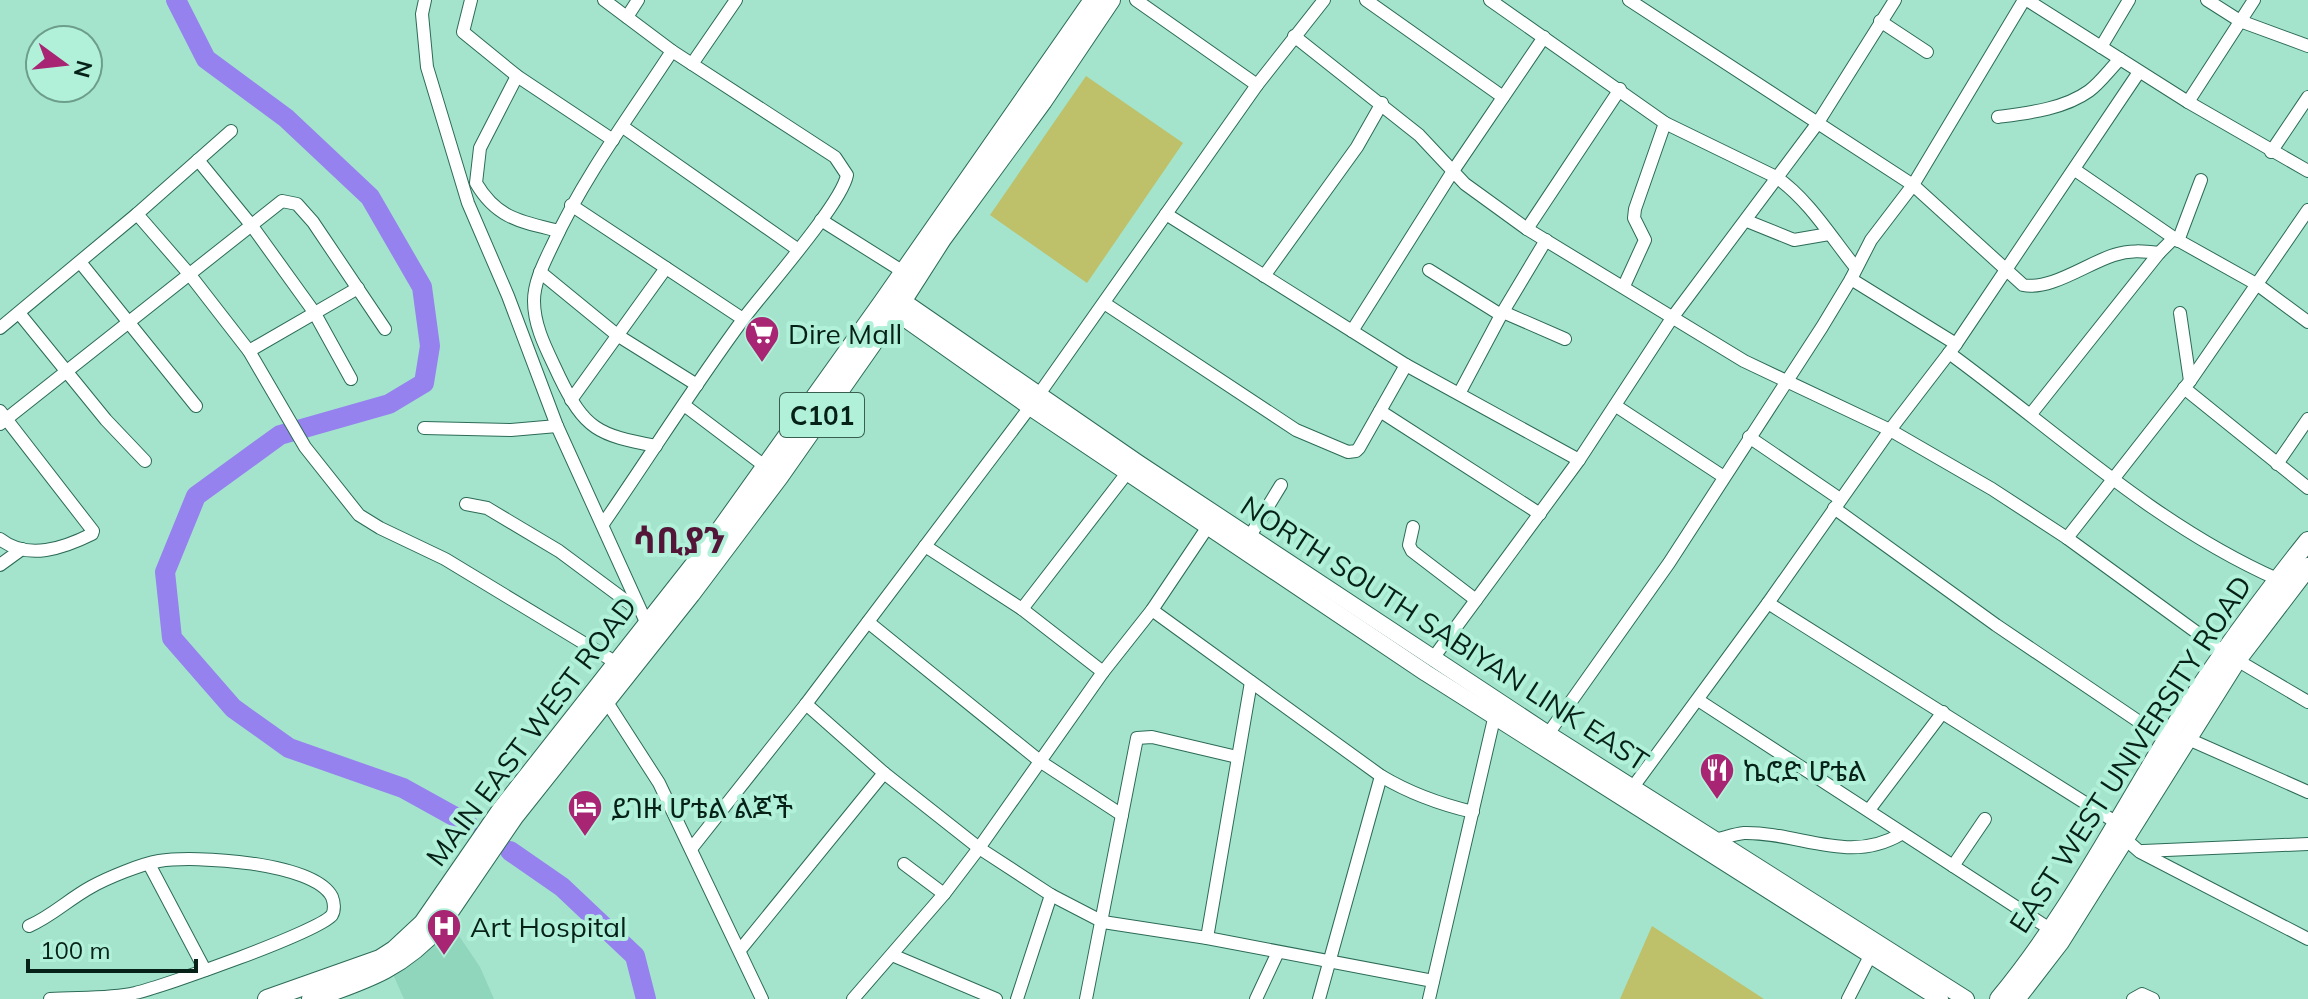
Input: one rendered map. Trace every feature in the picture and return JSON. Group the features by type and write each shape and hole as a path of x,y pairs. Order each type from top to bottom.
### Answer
{"main road":[{"name":"MAIN EAST WEST ROAD","path":"1082,29 1093,0"},
{"name":"MAIN EAST WEST ROAD","path":"267,999 403,960 428,939 450,898 508,813 601,693 691,594 936,235 1082,29 1111,0"},
{"name":"MAIN EAST WEST ROAD","path":"892,302 902,271 936,235"},
{"name":"NORTH SOUTH SABIYAN LINK EAST","path":"892,302 1212,519 1426,673 1548,734 1633,787 1668,819 1714,840 1966,999"},
{"name":"NORTH SOUTH SABIYAN LINK EAST","path":"1034,401 1127,473 1250,536 1434,657 1497,708 1870,956 1940,999"},
{"name":"MAIN EAST WEST ROAD","path":"601,693 615,662 643,616 772,472"},
{"name":"EAST WEST UNIVERSITY ROAD","path":"1999,999 2186,738 2277,579 2308,541"},
{"name":"EAST WEST UNIVERSITY ROAD","path":"2016,999 2060,942 2166,740 2231,657 2308,567"},
{"name":"MAIN EAST WEST ROAD","path":"311,999 361,974"}],"street":[{"path":"425,0 422,14 427,67 468,203 508,296 557,426 643,616"},
{"path":"471,0 463,32 517,76 613,140"},
{"path":"603,524 743,319 821,220 846,183 847,175 835,157 672,51 604,0"},
{"path":"627,17 638,0"},
{"path":"692,64 736,0"},
{"path":"1136,0 1257,85"},
{"path":"691,849 806,704 1034,401 1257,85 1324,0"},
{"path":"1366,0 1503,97"},
{"path":"1490,0 1665,123 1791,187 1807,203 1854,273 1953,348 2114,482 2205,543 2277,579"},
{"path":"1629,0 1913,185 2023,285 2039,286 2114,255 2138,250 2159,253"},
{"path":"1434,657 1579,460 1672,318 1817,124 1895,0"},
{"path":"1548,734 1669,563 1854,273 1884,220 1913,185 2025,0 2188,102 2308,171"},
{"path":"2101,47 2129,0"},
{"path":"2207,0 2240,21 2308,46"},
{"path":"2188,102 2254,0"},
{"path":"1880,21 1927,52"},
{"path":"1294,36 1382,103 1486,202 1527,229 1744,361 1890,430 1992,489 2067,538 2231,657 2308,702"},
{"path":"1352,331 1453,171 1544,37"},
{"path":"656,446 623,440 597,429 579,414 542,341 535,319 534,299 540,272 571,205 672,51"},
{"path":"1998,117 2029,112 2089,91 2120,59"},
{"path":"1633,787 1890,430 1953,348 2139,72"},
{"path":"517,76 480,148 476,183 495,208 512,220 559,231"},
{"path":"1527,229 1620,89"},
{"path":"2271,152 2308,97"},
{"path":"1264,276 1357,147 1382,103"},
{"path":"1624,286 1645,240 1634,218 1635,209 1665,123"},
{"path":"623,127 797,249"},
{"path":"0,328 231,131"},
{"path":"198,160 252,226 314,312 351,379"},
{"path":"2075,170 2176,240 2258,285 2308,322"},
{"path":"2031,414 2159,253 2176,240 2201,180"},
{"path":"0,539 12,547 38,552 62,548 93,531 2,418 282,201 297,204 313,222 385,329"},
{"path":"571,205 743,319"},
{"path":"2067,538 2114,482 2187,384 2308,210"},
{"path":"137,214 190,275 249,351 305,447 351,507 369,521 445,559 615,662"},
{"path":"1166,214 1406,365 1579,460"},
{"path":"821,220 902,271"},
{"path":"1747,221 1794,240 1829,234"},
{"path":"1460,392 1546,240"},
{"path":"80,262 196,406"},
{"path":"571,400 666,268"},
{"path":"1429,270 1502,314 1565,339"},
{"path":"540,272 617,335 697,385"},
{"path":"249,351 358,288"},
{"path":"1104,303 1296,430 1338,449 1356,451 1406,365"},
{"path":"19,313 106,420 145,461"},
{"path":"2180,313 2187,384 2308,488"},
{"path":"684,405 772,472"},
{"path":"1616,406 1724,477"},
{"path":"1380,411 1540,514"},
{"path":"2277,464 2308,419"},
{"path":"424,428 511,430 557,426"},
{"path":"1749,437 1996,625 2166,740"},
{"path":"1022,609 1127,473"},
{"path":"1250,536 1281,485"},
{"path":"466,504 487,508 559,551 643,616"},
{"path":"853,999 944,894 979,848 1103,672 1152,610 1212,519"},
{"path":"1413,527 1409,545 1412,551 1476,600"},
{"path":"925,546 1022,609 1103,672"},
{"path":"0,565 22,549"},
{"path":"1768,603 1943,712 2120,831 2140,852 2308,939"},
{"path":"1152,610 1403,790 1433,802 1473,812"},
{"path":"868,622 1041,762 1122,815"},
{"path":"1207,938 1251,682"},
{"path":"601,693 659,783 762,999"},
{"path":"1698,700 2050,929"},
{"path":"806,704 884,773 979,848 1051,895 1103,922 1207,938 1433,981"},
{"path":"1429,999 1497,708"},
{"path":"1869,810 1943,712"},
{"path":"1086,999 1137,738 1152,737 1237,757"},
{"path":"2186,738 2308,792"},
{"path":"740,950 884,773"},
{"path":"1319,999 1381,776"},
{"path":"1953,866 1985,819"},
{"path":"1714,840 1741,833 1853,848 1883,845 1901,834"},
{"path":"2140,852 2308,844"},
{"path":"29,926 44,920 92,886 160,861 247,861 315,880 333,898 334,909 330,918 133,997 50,999"},
{"path":"149,864 205,970"},
{"path":"904,864 944,894"},
{"path":"1017,999 1051,895"},
{"path":"1256,999 1278,952"},
{"path":"892,955 996,999"},
{"path":"1848,999 1870,956"},
{"path":"2133,999 2142,994 2153,999"}],"shaded area":[{"path":"1086,76 1183,143 1087,283 990,215"},
{"name":"Art Hospital","path":"449,921 480,967 494,999 404,999 392,972"},
{"path":"1652,926 1764,999 1620,999"}],"waterway":[{"path":"176,0 206,59 286,118 370,197 422,287 430,346 424,383 389,404 280,435 196,496 165,572 172,638 233,708 289,748 403,788 468,824"},
{"path":"510,851 562,887 635,956 646,999"}],"place":[{"name":"Dire Mall","path":"762,364"},
{"name":"ኬሮድ ሆቴል","path":"1717,801"},
{"name":"ይገዙ ሆቴል ልጆች","path":"585,838"},
{"name":"Art Hospital","path":"444,957"}],"district":[{"name":"ሳቢያን","path":"679,539"}]}
